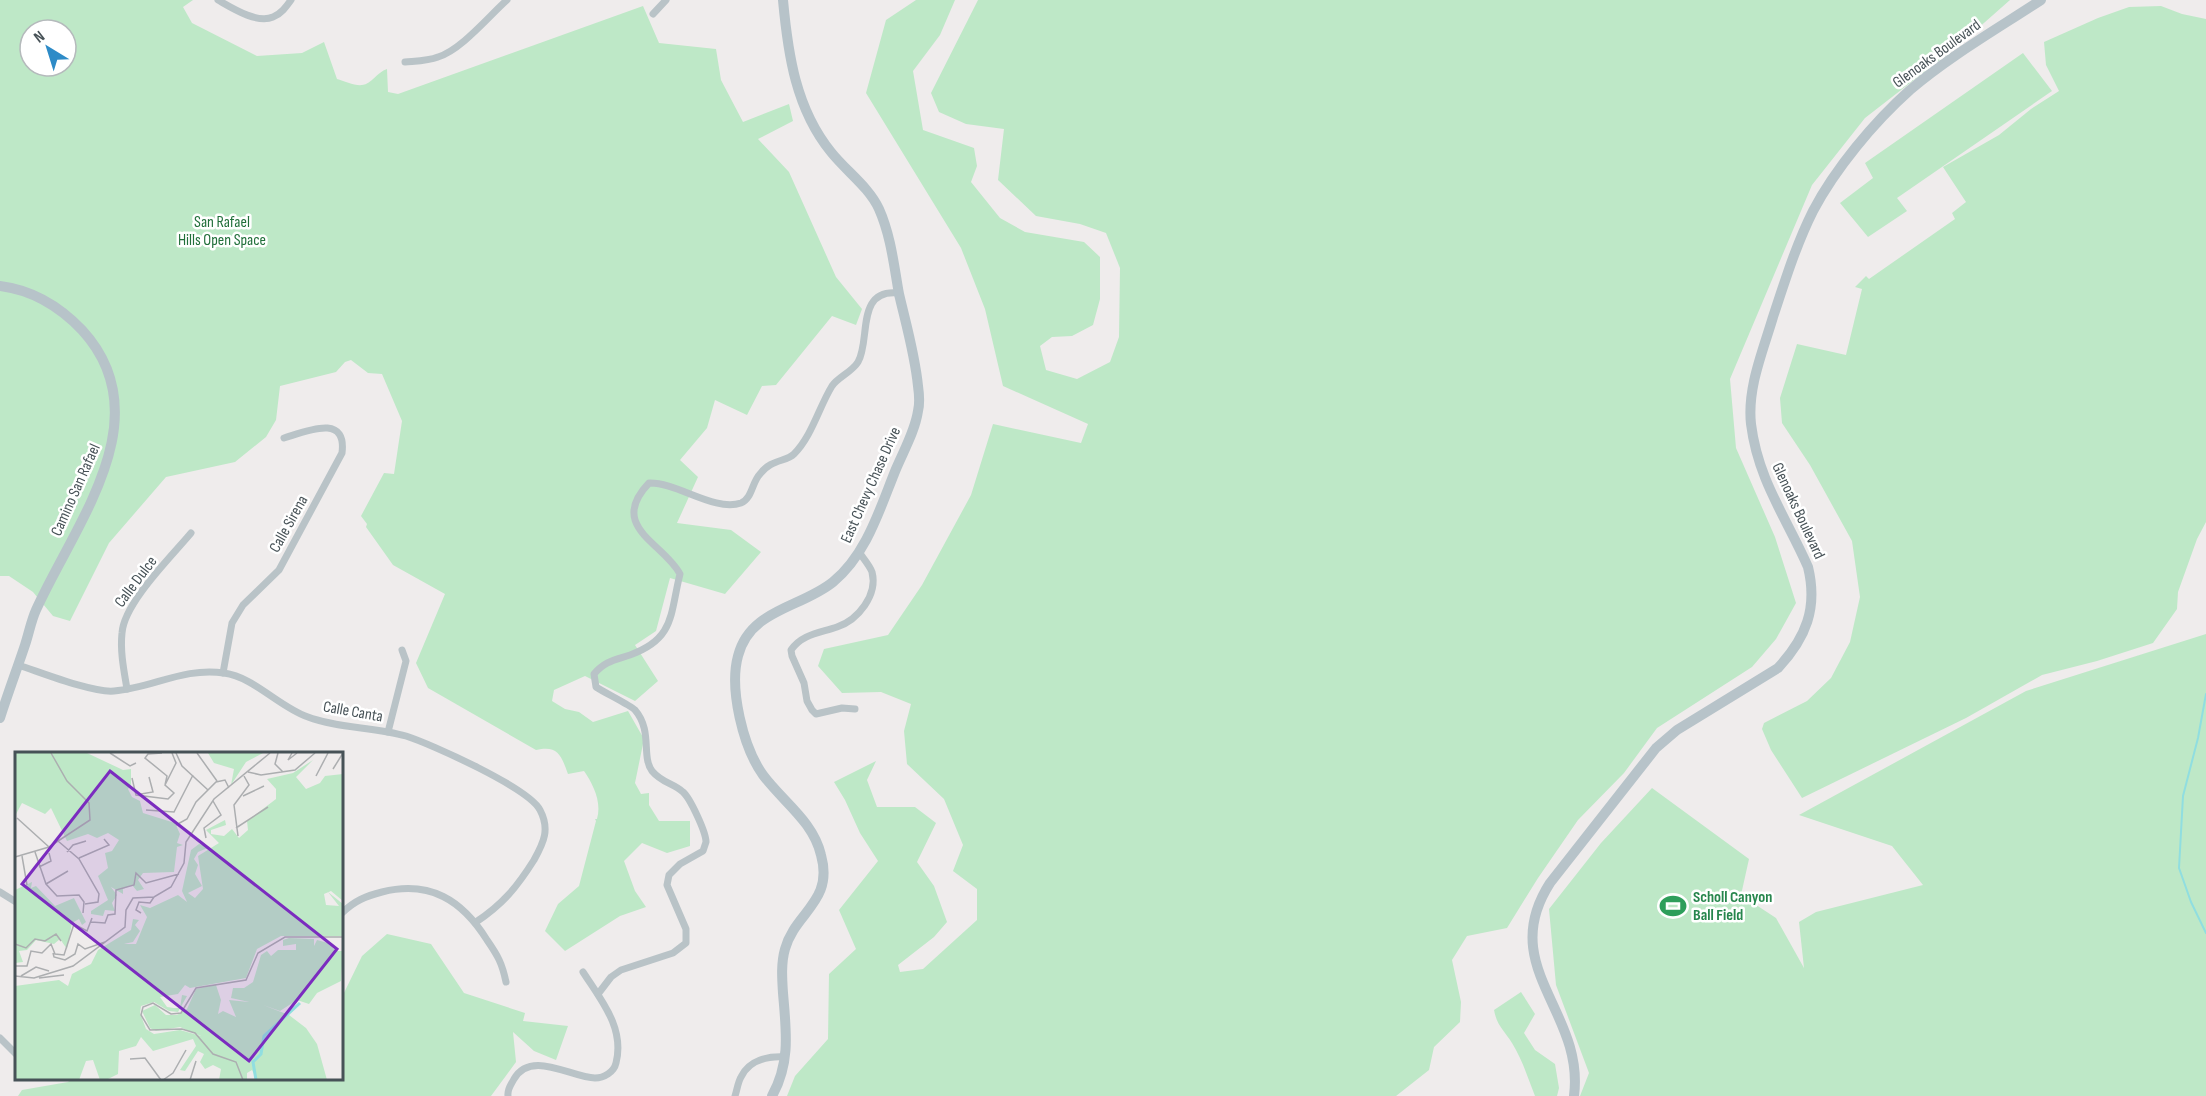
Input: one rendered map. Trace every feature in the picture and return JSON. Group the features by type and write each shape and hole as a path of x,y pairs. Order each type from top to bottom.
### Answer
{"street":[{"path":"218,0 253,17 271,19 280,14 291,0"},
{"path":"405,62 437,58 450,52 465,41 507,0"},
{"path":"653,14 666,0"},
{"name":"East Chevy Chase Drive","path":"772,1096 782,1079 787,1034 782,963 784,950 790,936 816,901 825,872 813,832 764,775 753,758 735,695 734,676 738,652 749,633 762,619 831,584 859,552 869,534 914,428 919,409 918,386 889,240 878,207 819,138 806,115 793,71 783,0"},
{"name":"Glenoaks Boulevard","path":"1575,1096 1575,1073 1568,1037 1536,967 1532,949 1532,933 1539,900 1656,748 1677,730 1778,668 1801,638 1809,618 1812,584 1808,567 1760,468 1751,423 1751,403 1755,379 1797,245 1814,210 1836,176 1891,108 1952,58 2041,0"},
{"name":"Camino San Rafael","path":"0,286 25,291 39,297 64,314 87,336 102,359 113,393 115,412 115,431 108,461 35,612 0,718"},
{"path":"598,994 611,976 621,970 673,953 686,943 686,929 667,885 669,875 680,864 703,851 706,841 694,808 683,792 664,783 651,769 647,752 648,736 641,718 633,708 596,687 594,674 603,664 638,652 657,642 669,624 680,574 675,563 645,538 636,522 635,508 639,493 649,483 662,483 702,499 735,504 744,502 750,495 754,481 762,471 774,461 793,456 804,441 833,384 849,373 859,360 870,306 877,297 890,292 899,293"},
{"name":"Calle Sirena","path":"223,673 232,623 243,605 279,570 342,453 344,440 339,433 330,428 315,428 284,438"},
{"name":"Calle Dulce","path":"127,689 122,633 125,618 135,601 191,533"},
{"path":"855,709 842,708 816,714 807,701 804,683 791,650 805,637 840,626 866,604 872,594 872,572 859,552"},
{"path":"388,732 406,661 402,650"},
{"name":"Calle Canta","path":"18,665 110,691 127,689 182,674 206,671 223,673 244,680 285,707 310,718 388,732 432,746 514,788 536,803 541,811 546,827 545,842 513,890 495,909 476,922"},
{"path":"344,911 352,903 368,895 399,888 440,894 461,908 476,922 502,963 506,982"},
{"path":"0,892 15,901"},
{"path":"508,1096 508,1091 517,1075 529,1066 547,1066 596,1078 608,1075 615,1068 619,1050 615,1026 583,972"},
{"path":"0,1039 15,1053"},
{"path":"735,1096 740,1078 752,1064 768,1057 785,1057"}],"green space":[{"name":"San Rafael Hills Open Space","path":"0,0 193,0 183,7 192,23 257,56 302,53 324,42 337,79 362,85 387,69 388,92 398,94 643,6 659,43 716,49 721,80 743,122 789,104 793,121 758,139 789,172 836,277 862,309 856,325 832,316 776,385 762,386 747,415 715,400 707,428 680,460 698,477 677,523 731,530 761,552 725,594 670,578 656,631 635,645 658,681 635,701 585,676 554,690 552,701 565,709 579,712 593,722 628,711 644,739 635,783 641,794 649,793 649,805 659,821 690,821 690,846 667,853 642,843 624,861 635,891 646,907 620,916 565,951 545,931 558,904 579,886 595,819 597,819 596,794 584,771 568,774 561,757 554,750 536,750 428,688 416,663 445,594 393,565 366,527 367,524 361,516 384,473 394,474 402,421 382,374 368,373 351,360 345,362 336,372 280,386 276,420 266,437 235,462 166,477 109,543 70,621 53,616 33,592 9,576 0,576"},
{"path":"916,0 955,0 940,35 913,71 923,130 974,148 977,166 971,182 1000,218 1025,232 1084,242 1100,257 1100,299 1093,325 1072,336 1052,337 1040,346 1046,370 1077,379 1110,362 1119,337 1120,268 1106,233 1080,224 1036,216 998,180 1004,129 966,124 939,112 931,93 978,0 2010,0 1959,45 1865,118 1812,185 1730,379 1736,448 1775,537 1796,603 1776,639 1752,667 1657,728 1624,773 1578,820 1507,928 1467,936 1452,960 1461,1002 1460,1022 1434,1047 1429,1070 1396,1096 787,1096 795,1076 828,1039 829,974 856,949 839,910 878,861 860,833 834,782 876,761 867,780 877,807 915,807 936,823 917,862 934,886 947,922 934,937 898,965 900,972 923,969 977,920 977,889 953,871 963,845 944,799 907,764 904,731 911,704 881,692 842,693 818,666 824,649 888,635 922,585 971,495 993,424 1081,443 1088,424 1003,386 985,309 961,248 866,93 886,20"},
{"path":"2161,6 2182,14 2206,19 2206,522 2197,539 2178,592 2177,609 2153,643 2042,675 1966,718 1802,798 1771,750 1762,729 1764,723 1807,701 1831,678 1850,642 1860,597 1852,541 1810,465 1782,423 1780,398 1797,344 1846,355 1862,289 1855,287 1866,276 1869,279 1955,219 1952,213 1966,202 1943,167 1999,135 2031,109 2059,91 2046,65 2044,42 2129,7"},
{"path":"2023,53 2052,91 1897,198 1907,211 1868,237 1840,203 1873,178 1865,163"},
{"path":"2206,634 2206,1096 1580,1096 1589,1073 1556,985 1549,909 1601,843 1652,788 1749,859 1741,895 1776,918 1804,968 1799,922 1816,912 1923,885 1892,846 1799,815 2026,691"},
{"path":"387,934 431,944 464,993 525,1013 523,1021 568,1026 556,1060 534,1051 513,1032 516,1062 491,1096 18,1096 22,1090 69,1081 344,1081 344,993 362,956"},
{"path":"1521,992 1535,1014 1524,1033 1535,1050 1555,1064 1559,1088 1557,1096 1535,1096 1519,1056 1495,1015 1494,1010"}],"waterway":[{"path":"2206,694 2198,738 2183,796 2179,868 2191,902 2206,933"}],"place":[{"name":"Scholl Canyon Ball Field","path":"1673,906"}]}
